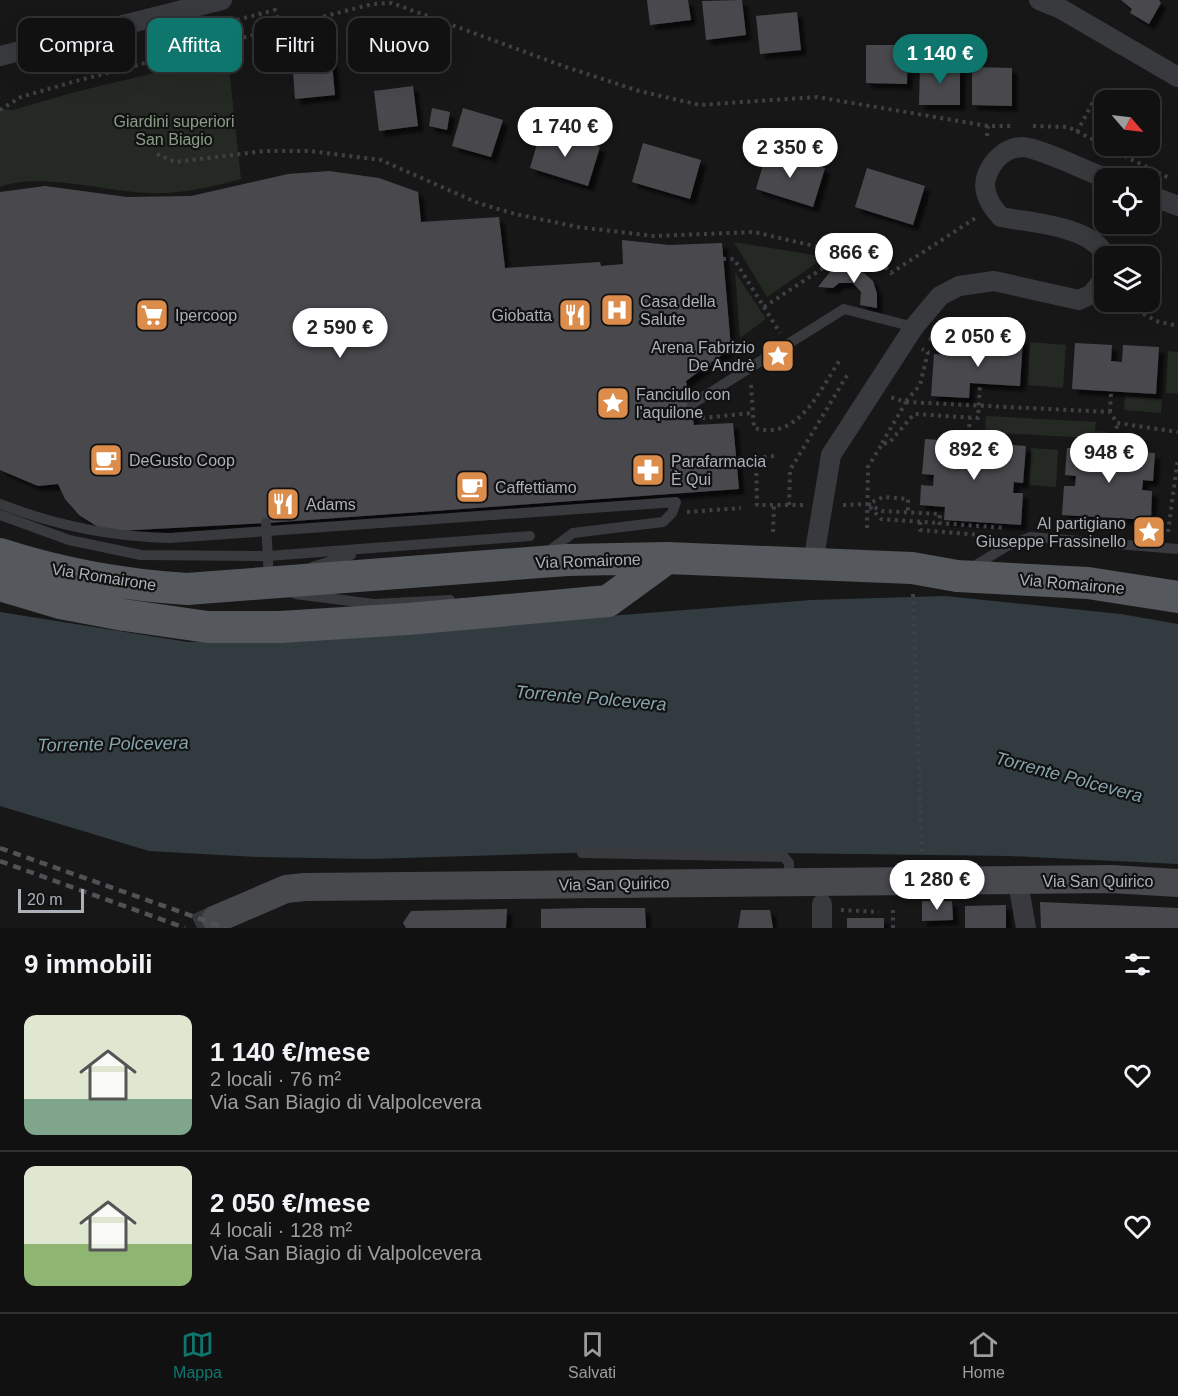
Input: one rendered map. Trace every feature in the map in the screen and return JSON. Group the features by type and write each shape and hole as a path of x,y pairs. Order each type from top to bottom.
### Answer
{"main road":[{"name":"Via Romairone","path":"0,554 75,576 135,586 187,589 261,576 315,578 531,549 667,558 912,568 957,576 1088,583 1178,597"},
{"path":"0,585 60,603 124,615 208,627 280,627 408,620 608,601 667,558"},
{"name":"Via San Quirico","path":"216,919 286,889 305,887 789,881 822,893 1111,879 1178,883"}],"street":[{"path":"0,56 222,0"},
{"path":"1039,0 1061,9 1178,76"},
{"path":"1094,173 1024,147 1013,149 993,163 987,175 987,196 992,207 1001,217 1084,234 1093,239 1098,246"},
{"path":"1160,199 1178,206"},
{"path":"813,563 831,455 923,335 940,296 959,286 994,280 1079,300 1094,291"},
{"name":"Via San Quirico","path":"1018,882 1026,928"},
{"path":"822,893 822,928"}],"lane":[{"path":"692,404 844,309 923,335"},
{"path":"0,504 100,532 136,537 170,538 266,527 674,507"},
{"path":"261,576 372,549 531,549 573,533 663,522 674,507"},
{"path":"0,515 69,540 261,576 374,604 466,599"},
{"path":"261,576 266,527"},
{"path":"957,576 1007,546 1030,537 1178,549"},
{"path":"261,576 372,549"},
{"path":"582,853 784,857 789,863 789,881"}],"path":[{"path":"318,18 372,4 392,3 566,67 639,91 700,105 763,103 817,97 988,126 987,136"},
{"path":"242,19 275,10 277,18"},
{"path":"0,110 21,97 254,35"},
{"path":"1077,132 1094,103"},
{"path":"157,154 175,162 265,151 310,152 381,160 478,203 516,214 578,227 654,236 754,232 879,261 891,273 992,207"},
{"path":"1124,156 1178,183"},
{"path":"764,307 847,252"},
{"path":"723,259 734,258 772,320"},
{"path":"1141,312 1156,321 1178,326"},
{"path":"923,335 940,347 940,354"},
{"path":"867,528 868,467 906,402 920,385 928,352 922,350 923,335"},
{"path":"749,369 754,428 775,430 791,425 807,410 840,360"},
{"path":"789,505 790,470 849,372"},
{"path":"882,444 889,443 914,414 978,418 980,384"},
{"path":"1112,392 1110,412 1117,423 1115,451"},
{"path":"883,395 906,402 1110,412"},
{"path":"694,419 753,413"},
{"path":"968,442 970,418"},
{"path":"1117,423 1178,432"},
{"path":"741,459 776,456"},
{"path":"756,458 757,505 807,505"},
{"path":"1167,536 1178,458"},
{"path":"839,505 868,504 883,497 908,499 908,512"},
{"path":"773,532 774,504"},
{"path":"868,504 882,511 940,514 939,523"},
{"path":"868,504 881,519 1012,529 1001,535 920,530 920,522"},
{"path":"674,507 741,508"},
{"path":"913,593 922,867"},
{"path":"893,906 893,928"},
{"path":"845,911 879,912"}],"green space":[{"name":"Giardini superiori San Biagio","path":"158,72 229,72 241,179 170,193 129,192 34,181 0,187 0,109 13,110"},
{"path":"734,242 825,257 767,297"},
{"path":"735,272 766,319 740,338"},
{"path":"1030,342 1066,345 1063,388 1028,385"},
{"path":"1168,351 1178,352 1178,394 1166,393"},
{"path":"1125,396 1162,399 1161,413 1124,410"},
{"path":"986,416 1096,422 1095,431 1107,432 1107,439 985,432"},
{"path":"1031,448 1058,450 1056,487 1029,485"}],"water":[{"name":"Torrente Polcevera","path":"945,596 1121,614 1178,624 1178,864 1010,856 633,851 371,859 258,857 149,851 0,806 0,612 188,642 356,636 811,600"}],"building":[{"path":"647,0 688,0 691,20 650,25"},
{"path":"742,0 746,35 706,40 702,1"},
{"path":"1121,0 1159,0 1161,3 1149,24 1130,13 1132,9"},
{"path":"797,12 801,50 760,54 756,16"},
{"path":"866,45 908,45 907,84 866,83"},
{"path":"920,65 960,66 960,105 919,105"},
{"path":"972,67 1012,68 1012,106 972,105"},
{"path":"293,72 333,72 335,95 295,99"},
{"path":"413,86 418,126 379,131 374,91"},
{"path":"432,108 450,112 447,130 429,126"},
{"path":"463,108 503,120 491,157 452,146"},
{"path":"541,130 600,147 588,186 530,168"},
{"path":"643,143 701,160 690,199 632,182"},
{"path":"767,151 825,168 813,207 756,189"},
{"path":"867,168 925,186 913,225 855,207"},
{"path":"329,171 379,178 418,192 421,222 499,217 505,268 600,262 601,266 623,264 622,240 669,245 722,243 731,348 686,381 694,425 733,423 739,489 266,523 116,531 98,527 79,515 65,499 58,484 38,486 0,470 0,192 45,186 127,197 191,196 288,174"},
{"path":"848,267 864,273 873,281 877,294 877,308 860,305 861,292 853,283 839,283 833,288 818,287 830,272"},
{"path":"986,337 1023,339 1020,386 970,383 969,398 931,396 934,354 976,356 977,340 986,341"},
{"path":"1075,343 1112,345 1111,361 1122,362 1123,345 1159,347 1156,394 1072,389"},
{"path":"925,439 1026,446 1023,483 1014,482 1013,493 1023,493 1021,525 944,520 945,507 920,505 921,485 933,486 934,475 922,474"},
{"path":"1067,448 1155,453 1153,481 1143,480 1142,490 1152,491 1151,520 1062,515 1064,486 1075,486 1076,476 1065,475"},
{"path":"922,901 952,901 953,920 922,921"},
{"path":"1040,902 1178,908 1178,928 1041,928"},
{"path":"1006,905 1006,928 965,928 965,906"},
{"path":"645,908 646,928 541,928 541,909"},
{"path":"507,909 506,928 406,928 403,923 411,911"},
{"path":"741,910 770,910 773,928 738,928"},
{"path":"847,918 884,918 884,928 847,928"}],"tunnel":[{"path":"197,928 216,919"}],"railway":[{"path":"0,848 226,928"},
{"path":"0,861 185,928"}],"place":[{"name":"Casa della Salute","path":"617,310"},
{"name":"Ipercoop","path":"152,315"},
{"name":"Giobatta","path":"575,315"},
{"name":"Arena Fabrizio De Andrè","path":"778,356"},
{"name":"Fanciullo con l'aquilone","path":"613,403"},
{"name":"DeGusto Coop","path":"106,460"},
{"name":"Parafarmacia È Qui","path":"648,470"},
{"name":"Caffettiamo","path":"472,487"},
{"name":"Adams","path":"283,504"},
{"name":"Al partigiano Giuseppe Frassinello","path":"1149,532"}]}
